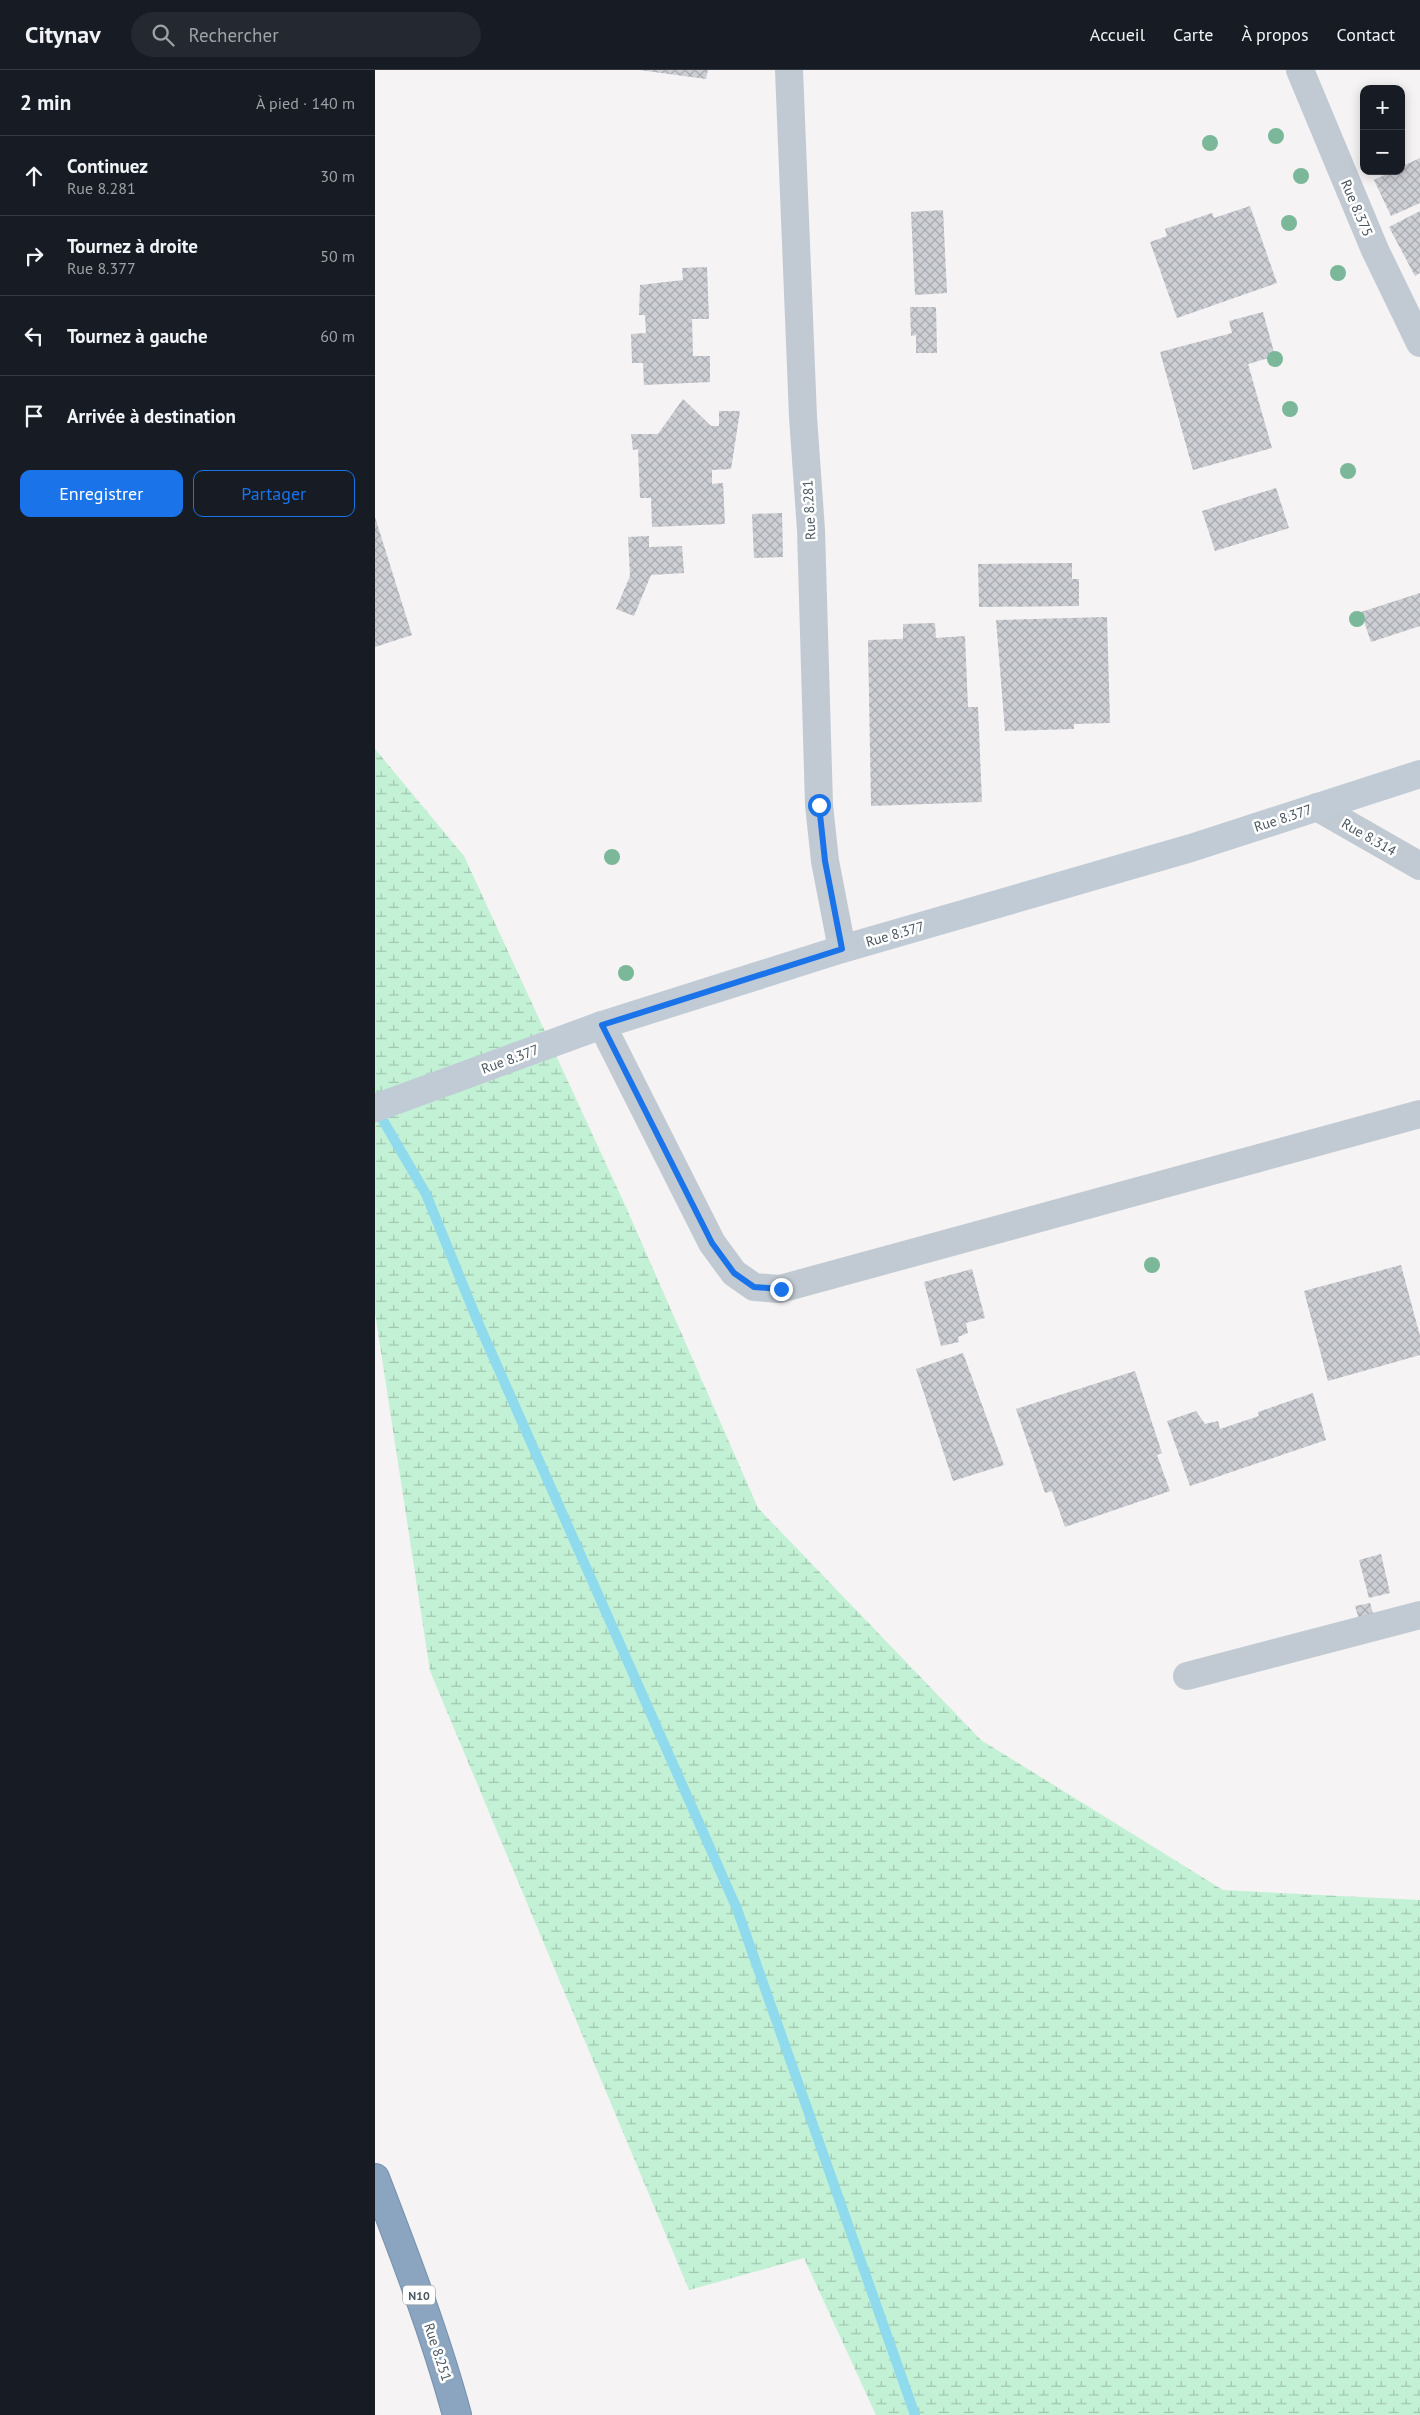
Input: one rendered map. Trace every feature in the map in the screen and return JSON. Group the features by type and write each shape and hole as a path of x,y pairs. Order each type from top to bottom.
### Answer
{"highway":[{"name":"Rue 8.251","path":"375,2178 408,2263 457,2415"}],"street":[{"name":"Rue 8.281","path":"789,70 803,417 811,530 819,805 825,861 842,949"},
{"name":"Rue 8.375","path":"1300,70 1375,250 1420,343"},
{"name":"Rue 8.377","path":"387,1103 602,1025 842,949 1191,848 1420,774"},
{"name":"Rue 8.314","path":"1317,807 1420,866"},
{"path":"602,1025 712,1243 734,1273 754,1287 781,1289 1420,1114"},
{"path":"1187,1676 1420,1615"}],"green space":[{"path":"375,749 464,856 625,1205 758,1508 981,1740 1223,1890 1420,1900 1420,2415 876,2415 804,2258 689,2290 430,1671 375,1313"}],"building":[{"path":"639,70 708,70 706,79"},
{"path":"1420,158 1420,203 1391,216 1374,180 1385,175 1405,175 1405,165"},
{"path":"1250,206 1277,283 1177,318 1150,242 1167,236 1165,229 1212,213 1214,218"},
{"path":"943,210 947,293 915,295 911,212"},
{"path":"1420,211 1420,273 1415,276 1389,227"},
{"path":"707,267 709,319 692,319 693,356 710,356 710,382 644,385 643,363 632,363 631,334 646,333 645,315 639,315 640,285 683,280 682,268"},
{"path":"910,307 936,307 937,353 916,353 916,335 911,336"},
{"path":"1263,312 1275,356 1248,364 1272,448 1193,470 1160,352 1232,333 1229,321"},
{"path":"683,399 711,426 719,426 719,411 740,411 731,469 712,470 712,484 723,483 725,524 652,527 651,498 640,498 638,449 633,450 631,434 658,434"},
{"path":"1276,488 1289,528 1215,551 1202,511"},
{"path":"782,513 783,557 754,558 752,514"},
{"path":"375,517 412,635 375,647"},
{"path":"649,536 649,547 682,546 684,573 651,575 634,616 616,609 630,576 628,537"},
{"path":"1072,563 1072,579 1079,579 1079,606 979,607 978,564"},
{"path":"1420,593 1420,626 1371,642 1361,612"},
{"path":"1107,617 1110,723 1074,724 1074,729 1005,731 996,620"},
{"path":"935,623 936,638 965,636 968,707 978,707 982,802 871,806 868,640 903,639 903,624"},
{"path":"1401,1265 1420,1336 1420,1355 1328,1381 1304,1291"},
{"path":"972,1269 985,1318 966,1323 968,1333 958,1337 959,1342 941,1346 924,1282"},
{"path":"963,1353 1004,1465 953,1481 916,1369"},
{"path":"1135,1371 1162,1453 1157,1455 1170,1491 1065,1527 1052,1491 1045,1493 1016,1409"},
{"path":"1313,1393 1326,1440 1190,1486 1167,1421 1196,1411 1205,1424 1218,1421 1220,1429 1259,1416 1258,1412"},
{"path":"1381,1554 1390,1593 1369,1598 1359,1560"},
{"path":"1370,1603 1375,1620 1360,1623 1355,1606"}],"waterway":[{"path":"377,1110 426,1194 480,1327 737,1909 915,2415"}],"route":[{"path":"781,1289 754,1287 734,1273 712,1243 602,1025 842,949 825,861 819,805"}]}
